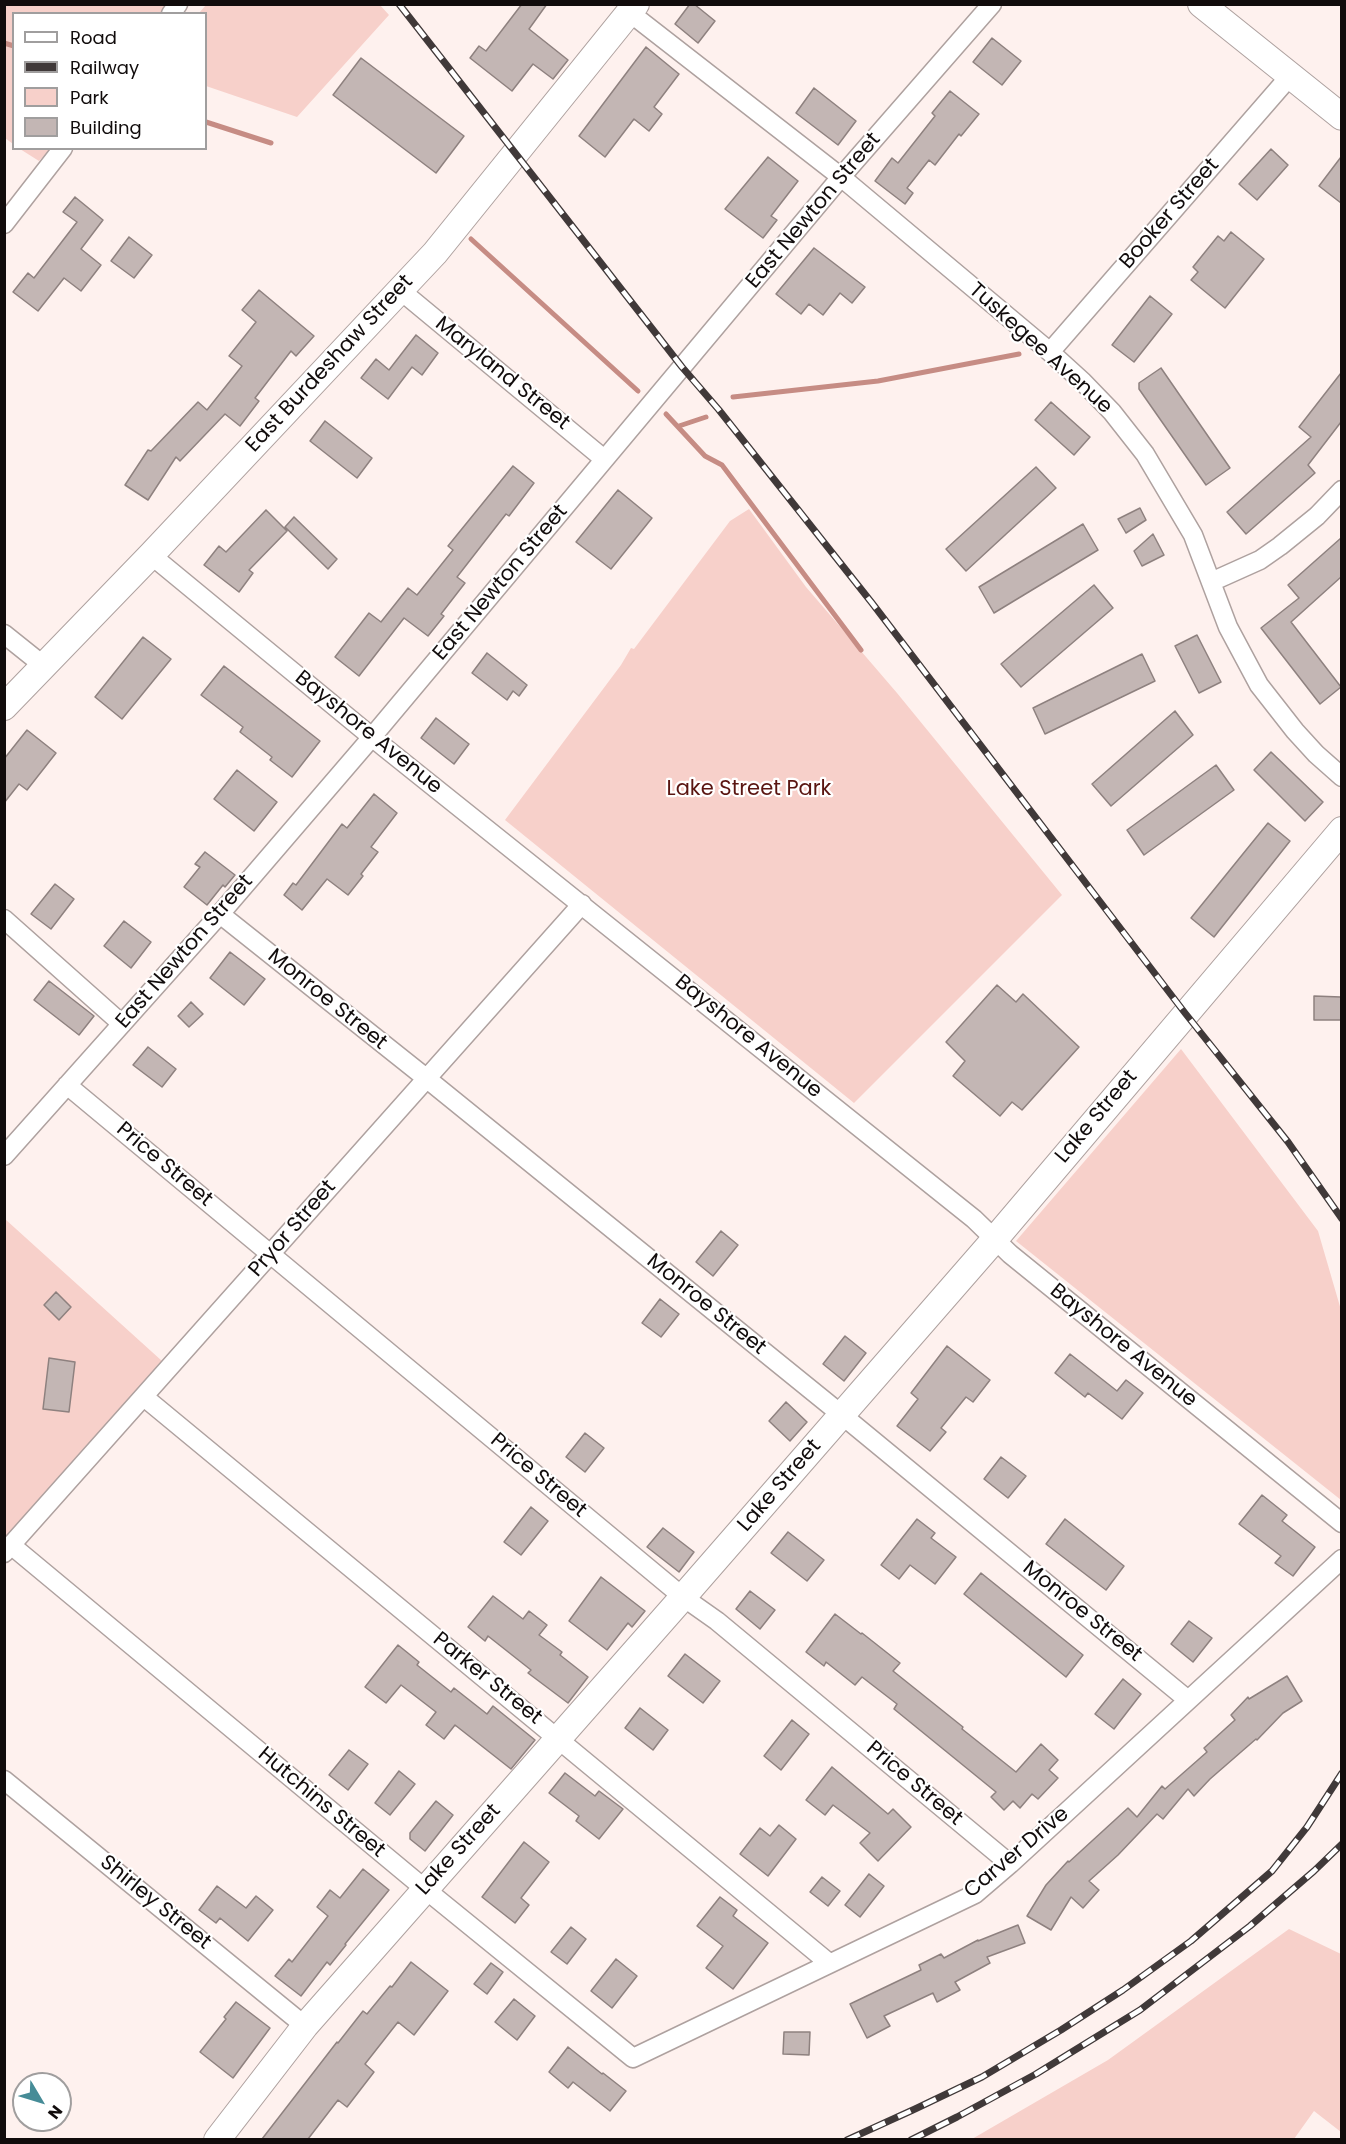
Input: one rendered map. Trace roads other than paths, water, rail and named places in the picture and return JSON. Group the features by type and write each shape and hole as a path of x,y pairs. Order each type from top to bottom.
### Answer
{"street":[{"name":"East Newton Street","path":"4,1155 220,914 372,737 841,177 992,4"},
{"path":"1201,4 1341,117"},
{"name":"Tuskegee Avenue","path":"632,8 841,177 1050,352 1112,412 1145,454 1192,535 1228,627 1259,685 1277,710 1316,754 1341,777"},
{"name":"East Burdeshaw Street","path":"4,707 151,555 435,253 632,8"},
{"name":"Booker Street","path":"1050,352 1290,76"},
{"path":"4,224 61,150"},
{"name":"Maryland Street","path":"400,290 604,459"},
{"path":"1211,582 1260,560 1280,546 1317,516 1341,490"},
{"name":"Bayshore Avenue","path":"151,555 372,737 974,1219 1019,1261 1341,1523"},
{"path":"4,634 44,666"},
{"name":"Lake Street","path":"217,2139 305,2026 995,1239 1341,830"},
{"name":"Pryor Street","path":"8,1549 582,904"},
{"name":"Monroe Street","path":"220,914 842,1415 1188,1700"},
{"path":"4,919 122,1024"},
{"name":"Price Street","path":"67,1085 683,1597 717,1621 1010,1864"},
{"name":"Parker Street","path":"144,1397 829,1963"},
{"name":"Hutchins Street","path":"8,1549 633,2058"},
{"name":"Carver Drive","path":"633,2058 975,1894 1341,1559"},
{"name":"Shirley Street","path":"4,1780 305,2026"}],"waterway":[{"path":"4,43 12,45"},
{"path":"207,122 271,143"},
{"path":"471,239 638,391"},
{"path":"733,397 878,381 1019,354"},
{"path":"666,414 705,456 722,465 861,650"},
{"path":"679,426 706,417"}],"railway":[{"path":"399,4 682,367 719,410 872,603 1185,1013 1288,1142 1342,1219"},
{"path":"847,2140 982,2077 1123,1990 1191,1941 1272,1871 1307,1827 1342,1773"},
{"path":"911,2140 1036,2074 1140,2010 1250,1926 1342,1844"}],"park label":[{"name":"Lake Street Park","path":"749,790"}]}
